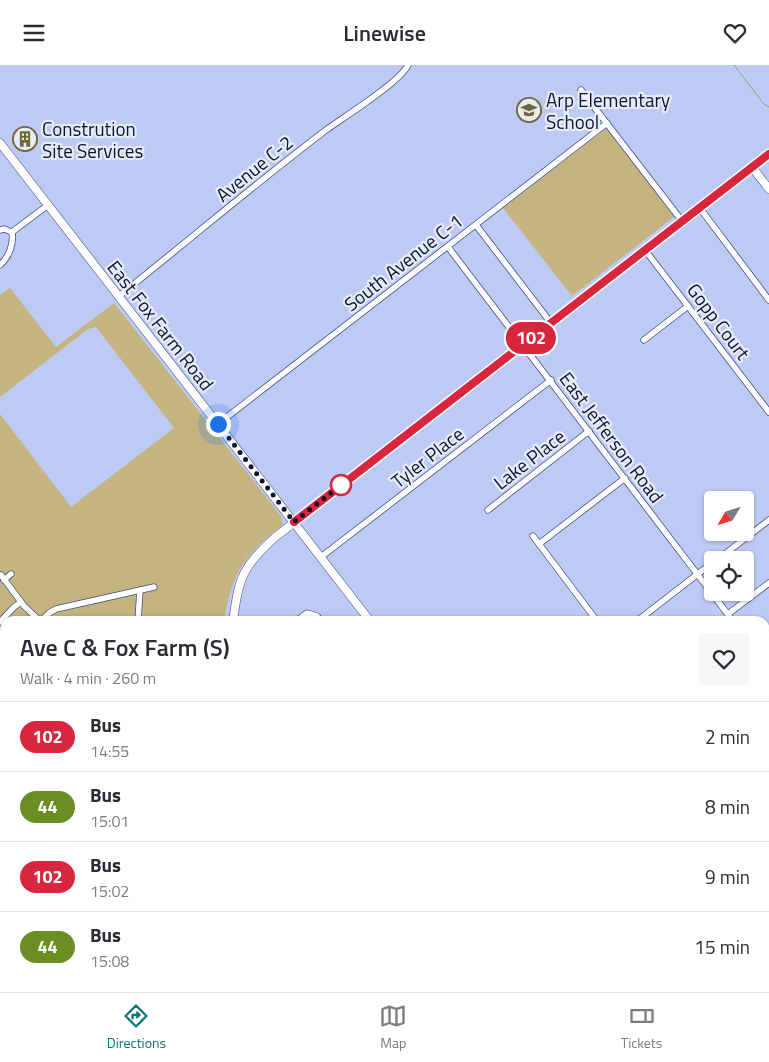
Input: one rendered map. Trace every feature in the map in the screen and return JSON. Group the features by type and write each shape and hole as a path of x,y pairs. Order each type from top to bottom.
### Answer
{"main road":[{"name":"East Fox Farm Road","path":"0,143 366,616"},
{"path":"234,616 239,584 243,573 262,549 294,522 769,154"},
{"path":"752,167 769,189"}],"street":[{"name":"Avenue C-2","path":"119,296 325,131 395,80 406,70 408,65"},
{"path":"581,90 682,221"},
{"name":"South Avenue C-1","path":"218,424 607,123"},
{"path":"12,232 48,205"},
{"path":"699,207 769,300"},
{"path":"476,225 551,323"},
{"path":"0,230 4,229 12,232"},
{"path":"0,265 8,257 13,239 12,232"},
{"name":"East Jefferson Road","path":"448,247 524,344 728,614"},
{"name":"Gopp Court","path":"645,250 769,412"},
{"path":"644,340 688,305"},
{"name":"Tyler Place","path":"321,557 551,380"},
{"name":"Lake Place","path":"488,510 589,431"},
{"path":"539,544 625,478"},
{"path":"729,551 769,520"},
{"path":"533,536 593,616"},
{"path":"644,616 704,570"},
{"path":"11,574 3,577 35,616"},
{"path":"728,614 769,583"},
{"path":"46,616 56,609 154,587"},
{"path":"138,616 140,589"},
{"path":"6,616 22,602"}],"shaded area":[{"path":"607,128 675,216 572,296 503,208"},
{"path":"10,288 56,347 114,303 281,516 283,524 259,545 242,565 236,576 225,616 0,616 0,414 71,507 174,428 96,327 88,329 0,397 0,295"}],"waterway":[{"path":"734,65 764,104 769,107"}],"bus line":[{"name":"102","path":"294,522 769,154"}],"place":[{"name":"Arp Elementary School","path":"529,110"},
{"name":"Constrution Site Services","path":"25,139"}],"route":[{"path":"218,424 294,522 341,485"}]}
